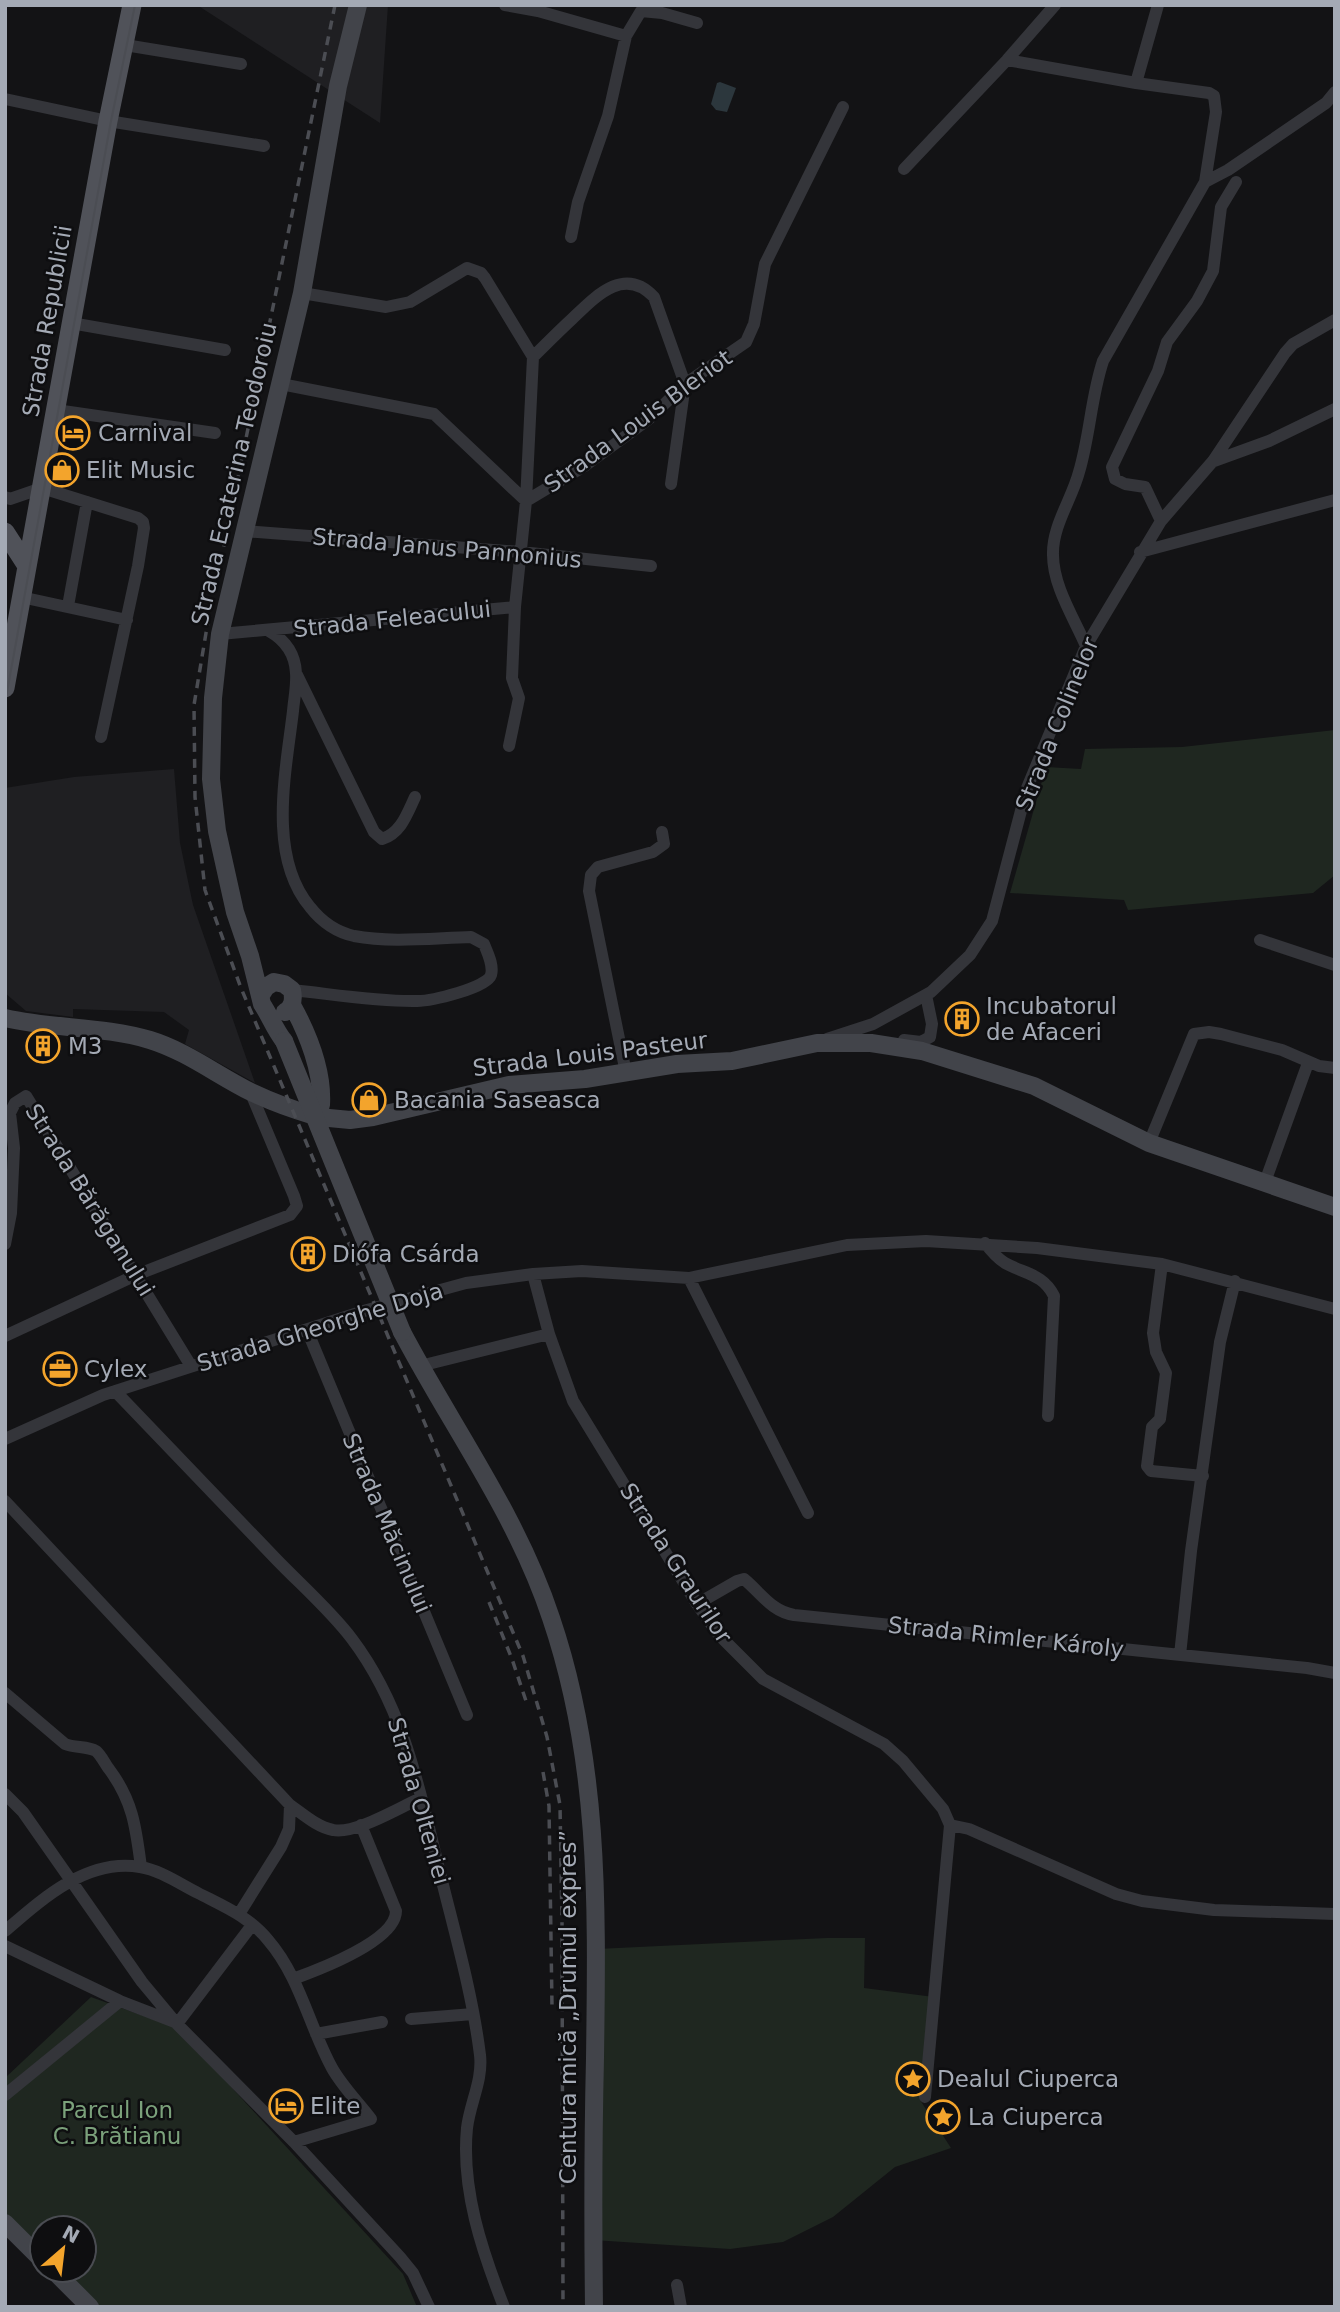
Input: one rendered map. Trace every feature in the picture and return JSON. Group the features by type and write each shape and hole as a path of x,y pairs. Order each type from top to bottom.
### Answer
{"main road":[{"name":"Strada Republicii","path":"5,688 108,121 132,5"},
{"name":"Strada Ecaterina Teodoroiu","path":"321,1113 318,1077 304,1032 279,1001 250,956 234,912 224,868 211,779 211,732 220,634 302,293 338,86 358,5"},
{"path":"5,532 27,566"},
{"name":"Centura mică „Drumul expres”","path":"279,1001 274,1027 284,1041 402,1332 506,1514 551,1616 576,1707 591,1801 596,1877 594,2307"},
{"name":"Strada Louis Pasteur","path":"5,1018 149,1040 180,1052 250,1091 350,1120 509,1085 585,1079 677,1064 732,1061 817,1043 872,1041 922,1051 1034,1086 1149,1143 1335,1207"},
{"name":"Strada Louis Pasteur","path":"817,1043 827,1049 843,1052 914,1058 929,1055"},
{"path":"5,2223 28,2246"},
{"path":"66,2284 90,2307"}],"street":[{"path":"505,5 539,8 626,36"},
{"path":"904,169 1055,5"},
{"path":"1136,83 1158,5"},
{"path":"571,237 578,202 608,116 626,36 641,11 662,13 697,23"},
{"path":"125,45 241,64"},
{"path":"1007,60 1214,96 1216,112 1205,182 1103,361 1095,387 1079,472 1060,522 1053,552 1055,575 1086,646"},
{"path":"1205,182 1228,170 1326,103 1335,92"},
{"path":"5,99 108,121 264,146"},
{"name":"Strada Louis Bleriot","path":"526,501 586,465 649,419 685,384 746,342 754,324 765,264 844,107"},
{"path":"1161,521 1145,487 1125,484 1115,479 1112,467 1158,371 1167,342 1197,301 1213,271 1221,207 1236,182"},
{"path":"302,293 386,307 410,302 467,268 481,273 485,278 533,357 526,501 515,607 512,678 519,698 509,746"},
{"path":"533,357 598,294 625,283 648,290 654,297 685,384 671,484"},
{"name":"Strada Colinelor","path":"817,1043 873,1024 926,995 971,954 992,921 1027,788 1086,646 1161,521 1213,461 1285,353 1293,344 1335,320"},
{"path":"71,323 225,350"},
{"path":"281,384 434,414 526,501"},
{"name":"Strada Colinelor","path":"1213,461 1269,441 1335,409"},
{"path":"56,410 215,433"},
{"path":"5,498 10,499 42,488 138,518 143,522 127,620 101,737"},
{"path":"1140,552 1335,500"},
{"path":"68,606 87,502"},
{"name":"Strada Janus Pannonius","path":"243,531 521,552 651,566"},
{"path":"21,597 127,620"},
{"name":"Strada Feleacului","path":"220,634 515,607"},
{"name":"Strada Feleacului","path":"269,631 286,642 296,673 374,832 383,839 392,836 401,826 415,797"},
{"name":"Strada Feleacului","path":"279,1001 419,1001 471,989 487,982 492,973 484,944 471,937 386,939 352,936 328,925 303,900 292,877 284,842 282,808 296,673"},
{"path":"626,1073 589,891 591,875 598,867 653,852 664,844 662,831"},
{"path":"1261,940 1335,965"},
{"path":"873,1024 872,1041 921,1042 930,1037 932,1024 926,995"},
{"path":"1149,1143 1194,1034 1209,1032 1246,1040 1282,1050 1308,1063 1335,1068"},
{"path":"1265,1182 1308,1063"},
{"path":"5,1336 136,1275 290,1215 297,1206 294,1196 250,1091"},
{"name":"Strada Bărăganului","path":"5,1244 12,1200 14,1149 10,1113 15,1103 26,1096 191,1366"},
{"name":"Strada Gheorghe Doja","path":"5,1439 115,1391 367,1310 466,1283 533,1273 582,1271 689,1278 847,1245 926,1241 985,1243 1162,1264 1335,1309"},
{"path":"985,1243 1005,1263 1048,1284 1054,1296 1048,1416"},
{"path":"1162,1264 1153,1334 1156,1352 1166,1373 1160,1419 1152,1427 1147,1466 1151,1471 1203,1476"},
{"name":"Strada Graurilor","path":"533,1273 549,1334 573,1401 697,1604 719,1635 763,1679 884,1744 894,1752 943,1809 950,1825"},
{"path":"689,1278 808,1513"},
{"path":"1180,1655 1191,1550 1220,1342 1235,1282"},
{"name":"Strada Măcinului","path":"307,1331 467,1716"},
{"path":"420,1366 549,1334"},
{"name":"Strada Olteniei","path":"115,1391 351,1638 387,1693 401,1728 421,1798 473,2014 480,2058 478,2084 468,2124 466,2156 472,2205 485,2258 504,2307"},
{"path":"5,1501 290,1805 317,1824 333,1830 347,1831 421,1798"},
{"name":"Strada Rimler Károly","path":"697,1604 744,1579 782,1613 1335,1673"},
{"path":"5,1693 65,1744 76,1749 87,1748 97,1752 122,1787 134,1816 141,1867"},
{"path":"5,1794 23,1812 142,1982 177,2024 294,2143 400,2258 412,2273 429,2307"},
{"path":"239,1914 281,1847 289,1829 290,1805"},
{"path":"293,1979 338,1963 391,1928 396,1919 396,1911 360,1825"},
{"path":"925,2098 950,1825 969,1829 1116,1894 1142,1901 1214,1910 1335,1914"},
{"path":"5,1931 52,1891 71,1880 120,1866 141,1867 239,1914 268,1939 293,1979 333,2070 371,2119 294,2143"},
{"path":"177,2024 252,1924"},
{"path":"5,1946 120,2001 177,2024"},
{"path":"5,2095 120,2001"},
{"path":"411,2019 473,2014"},
{"path":"316,2034 382,2022"},
{"path":"677,2285 681,2307"}],"shaded area":[{"path":"197,5 388,5 380,123"},
{"path":"717,83 736,88 727,112 716,110 711,104"},
{"path":"174,769 180,843 193,905 255,1083 185,1044 189,1030 164,1012 73,1009 73,1017 26,1011 5,993 5,788 74,777"}],"green space":[{"path":"1335,730 1335,875 1313,893 1128,910 1124,900 1010,893 1046,767 1081,769 1085,749 1182,747"},
{"path":"865,1938 864,1988 934,1997 920,2100 951,2148 895,2167 833,2217 783,2242 730,2249 593,2240 597,1949"},
{"name":"Parcul Ion C. Brătianu","path":"91,1997 177,2028 403,2274 417,2307 94,2307 71,2284 98,2284 98,2214 28,2214 28,2241 5,2218 5,2078"}],"tram line":[{"path":"5,703 111,121 135,5"}],"railway":[{"path":"335,5 206,633 194,705 195,797 205,890 241,988 523,1656 547,1737 560,1805 563,2307"},
{"path":"489,1602 527,1704"},
{"path":"543,1772 549,1806 552,2006"}],"place":[{"name":"Carnival","path":"73,433"},
{"name":"Elit Music","path":"62,470"},
{"name":"Incubatorul de Afaceri","path":"962,1019"},
{"name":"M3","path":"43,1046"},
{"name":"Bacania Saseasca","path":"369,1100"},
{"name":"Diófa Csárda","path":"308,1254"},
{"name":"Cylex","path":"60,1369"},
{"name":"Dealul Ciuperca","path":"913,2079"},
{"name":"Elite","path":"286,2106"},
{"name":"La Ciuperca","path":"943,2117"}]}
